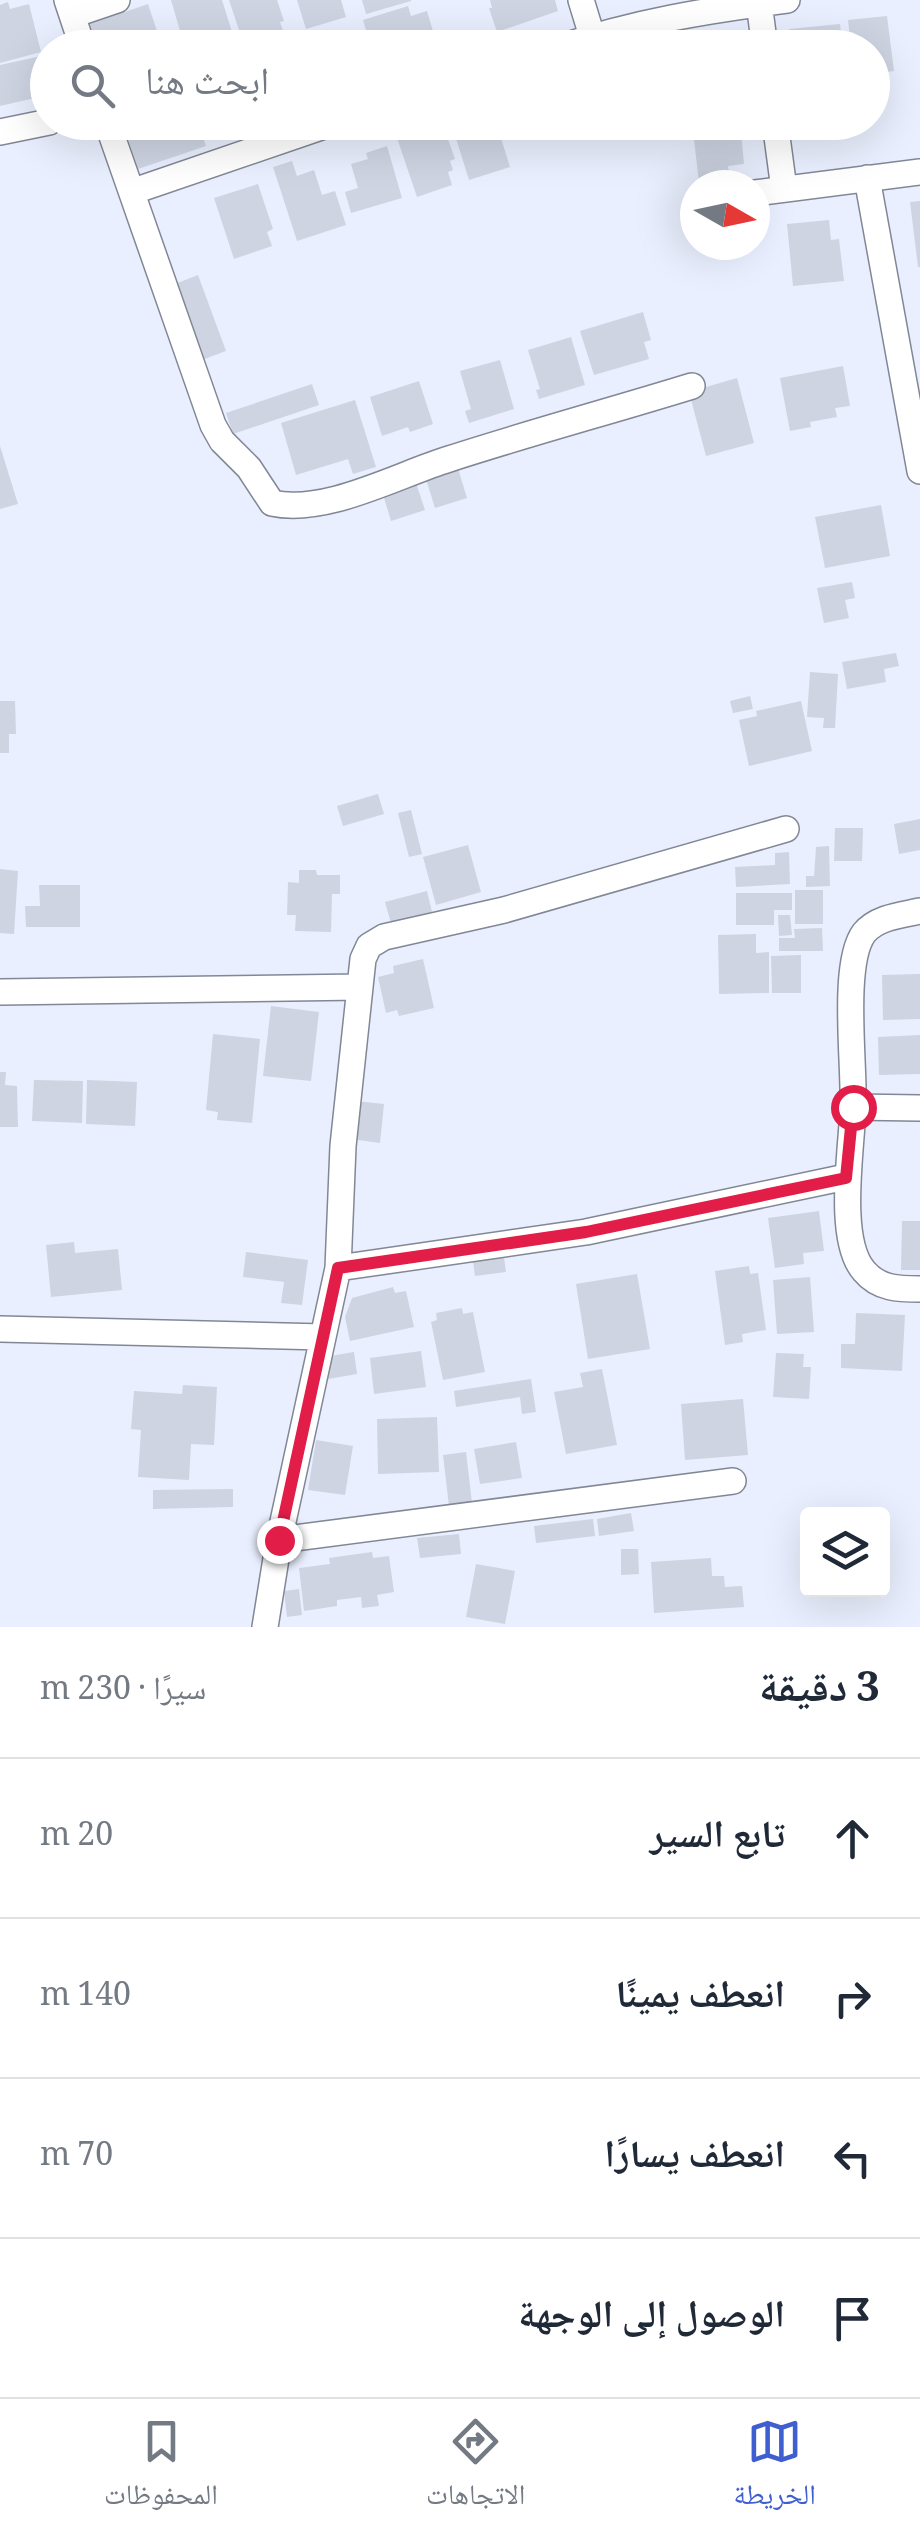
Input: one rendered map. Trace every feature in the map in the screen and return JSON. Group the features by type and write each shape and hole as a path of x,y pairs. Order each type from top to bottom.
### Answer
{"street":[{"path":"70,8 117,0"},
{"path":"581,0 590,30"},
{"path":"617,30 684,14 787,0"},
{"path":"759,4 763,30"},
{"path":"0,132 30,126"},
{"path":"114,140 214,425 272,503 304,505 334,499 446,460 692,386"},
{"path":"134,191 283,140"},
{"path":"777,140 784,189"},
{"path":"770,191 920,172"},
{"path":"867,178 920,471"},
{"path":"265,1627 279,1540 338,1268 343,1146 363,960 369,946 384,936 504,910 786,829"},
{"path":"920,911 880,921 864,934 856,955 852,983 853,1107 846,1178 853,1249 863,1270 882,1286 920,1290"},
{"path":"0,992 360,988"},
{"path":"853,1107 920,1108"},
{"path":"338,1268 586,1232 846,1178"},
{"path":"0,1329 323,1338"},
{"path":"279,1540 733,1481"}],"building":[{"path":"171,0 222,0 231,30 180,30"},
{"path":"229,0 277,0 283,30 239,30"},
{"path":"297,0 341,0 346,17 306,29"},
{"path":"362,0 411,0 411,1 366,14"},
{"path":"490,0 555,0 558,11 496,30"},
{"path":"8,2 10,9 29,4 36,30 30,30 30,55 0,63 0,5"},
{"path":"148,4 157,30 92,30 90,24"},
{"path":"408,6 411,16 427,11 433,30 366,30 363,20"},
{"path":"887,16 889,30 849,30 848,20"},
{"path":"840,24 841,30 789,30"},
{"path":"890,40 894,71 890,72"},
{"path":"30,58 30,99 0,106 0,65"},
{"path":"128,140 204,140 206,146 138,169"},
{"path":"398,140 448,140 455,159 450,161 453,170 448,172 452,185 417,197"},
{"path":"457,140 502,140 510,167 469,180"},
{"path":"694,140 742,140 744,164 728,166 729,170 698,170"},
{"path":"387,146 402,198 351,213 345,192 358,188 351,164 368,159 366,153"},
{"path":"292,161 297,176 314,170 322,195 335,191 346,225 297,241 273,167"},
{"path":"258,184 273,229 267,232 272,246 234,259 214,198"},
{"path":"920,201 920,267 918,267 910,202"},
{"path":"829,220 831,240 839,239 844,281 793,286 787,224"},
{"path":"198,275 226,351 202,360 175,284"},
{"path":"643,312 651,340 644,342 649,359 594,375 580,331"},
{"path":"571,337 585,385 539,399 536,390 540,389 528,350"},
{"path":"500,360 514,409 469,423 465,411 471,409 460,371"},
{"path":"843,366 850,406 835,408 837,417 790,431 780,378"},
{"path":"737,378 754,443 706,456 689,392"},
{"path":"419,381 433,424 382,436 370,397"},
{"path":"312,384 319,405 233,434 226,413"},
{"path":"355,400 376,467 353,474 348,459 296,475 281,423"},
{"path":"0,446 18,504 0,509"},
{"path":"457,465 467,498 435,508 425,476"},
{"path":"415,480 425,510 391,521 382,491"},
{"path":"881,505 890,556 825,568 815,517"},
{"path":"852,582 855,598 845,600 849,618 824,623 817,588"},
{"path":"896,653 899,666 884,669 886,682 847,689 842,662"},
{"path":"810,672 838,674 835,728 823,728 824,718 807,717"},
{"path":"750,696 753,709 733,713 730,701"},
{"path":"0,701 15,701 16,734 9,734 9,753 0,753"},
{"path":"801,701 812,751 749,766 739,720 757,716 756,711"},
{"path":"378,794 384,814 343,826 337,806"},
{"path":"411,810 422,854 409,857 398,813"},
{"path":"920,819 920,850 899,854 894,824"},
{"path":"835,828 863,828 862,861 834,861"},
{"path":"468,845 481,892 436,905 423,857"},
{"path":"829,846 830,886 806,887 806,876 814,876 816,847"},
{"path":"789,852 790,884 736,887 735,867 775,865 775,853"},
{"path":"0,869 18,871 14,934 0,933"},
{"path":"299,870 340,875 340,894 332,894 331,932 295,931 296,915 287,915 288,882 299,883"},
{"path":"39,885 80,885 80,927 26,927 25,906 40,906"},
{"path":"795,890 823,890 823,924 795,924"},
{"path":"427,891 432,912 391,923 385,902"},
{"path":"736,893 792,893 792,910 774,910 774,925 736,925"},
{"path":"778,915 790,915 792,935 779,936"},
{"path":"822,928 823,951 779,951 779,938 795,938 794,929"},
{"path":"756,934 756,953 769,952 769,993 719,994 718,935"},
{"path":"801,955 801,993 772,993 771,956"},
{"path":"423,959 434,1008 399,1016 397,1010 386,1013 378,977 394,973 393,966"},
{"path":"920,974 920,1019 883,1020 882,975"},
{"path":"271,1006 319,1012 311,1081 263,1076"},
{"path":"213,1034 260,1039 252,1123 217,1120 218,1112 206,1110"},
{"path":"920,1035 920,1074 879,1075 878,1037"},
{"path":"0,1072 6,1072 5,1085 17,1086 18,1127 0,1127"},
{"path":"34,1080 83,1081 82,1123 32,1121"},
{"path":"87,1080 137,1082 135,1126 86,1124"},
{"path":"355,1101 384,1104 380,1143 351,1139"},
{"path":"819,1211 824,1251 803,1253 804,1264 775,1268 768,1218"},
{"path":"902,1221 920,1221 920,1270 901,1270"},
{"path":"74,1242 75,1253 118,1249 122,1290 51,1297 46,1245"},
{"path":"503,1250 506,1272 475,1276 472,1254"},
{"path":"246,1252 308,1260 302,1305 281,1303 284,1282 243,1277"},
{"path":"749,1266 750,1274 758,1273 766,1330 742,1334 743,1342 725,1345 715,1271"},
{"path":"637,1274 650,1349 588,1359 576,1284"},
{"path":"810,1277 814,1332 777,1334 773,1280"},
{"path":"393,1287 395,1293 406,1291 414,1327 350,1341 345,1317 352,1298"},
{"path":"462,1308 463,1314 473,1312 485,1372 443,1380 431,1322 437,1320 436,1313"},
{"path":"856,1313 905,1315 902,1371 841,1368 841,1344 855,1344"},
{"path":"421,1351 426,1387 374,1394 370,1358"},
{"path":"354,1352 357,1374 328,1379 325,1357"},
{"path":"776,1353 804,1354 803,1367 811,1367 809,1399 773,1397"},
{"path":"602,1369 617,1445 566,1454 554,1392 583,1387 580,1373"},
{"path":"531,1379 536,1412 522,1414 520,1397 456,1407 454,1391"},
{"path":"183,1385 217,1387 214,1445 191,1444 189,1480 138,1477 141,1430 131,1429 134,1391 182,1394"},
{"path":"743,1399 748,1455 685,1460 681,1404"},
{"path":"437,1417 439,1472 378,1474 377,1419"},
{"path":"316,1440 353,1446 345,1495 308,1490"},
{"path":"516,1442 522,1478 480,1484 474,1449"},
{"path":"466,1452 472,1503 449,1506 443,1455"},
{"path":"233,1489 233,1507 153,1509 153,1490"},
{"path":"631,1513 634,1531 599,1536 597,1519"},
{"path":"593,1519 595,1536 536,1543 534,1526"},
{"path":"459,1534 461,1554 420,1558 417,1538"},
{"path":"621,1549 638,1549 639,1574 621,1575"},
{"path":"372,1552 373,1558 389,1556 394,1592 377,1595 379,1606 362,1608 361,1597 337,1600 337,1606 304,1611 299,1568 330,1564 329,1558"},
{"path":"711,1558 712,1576 724,1576 725,1587 742,1586 744,1607 654,1613 651,1562"},
{"path":"476,1564 515,1571 505,1624 466,1617"},
{"path":"299,1589 302,1615 287,1617 284,1591"}],"route":[{"path":"279,1540 338,1268 586,1232 846,1178 853,1107"}]}
